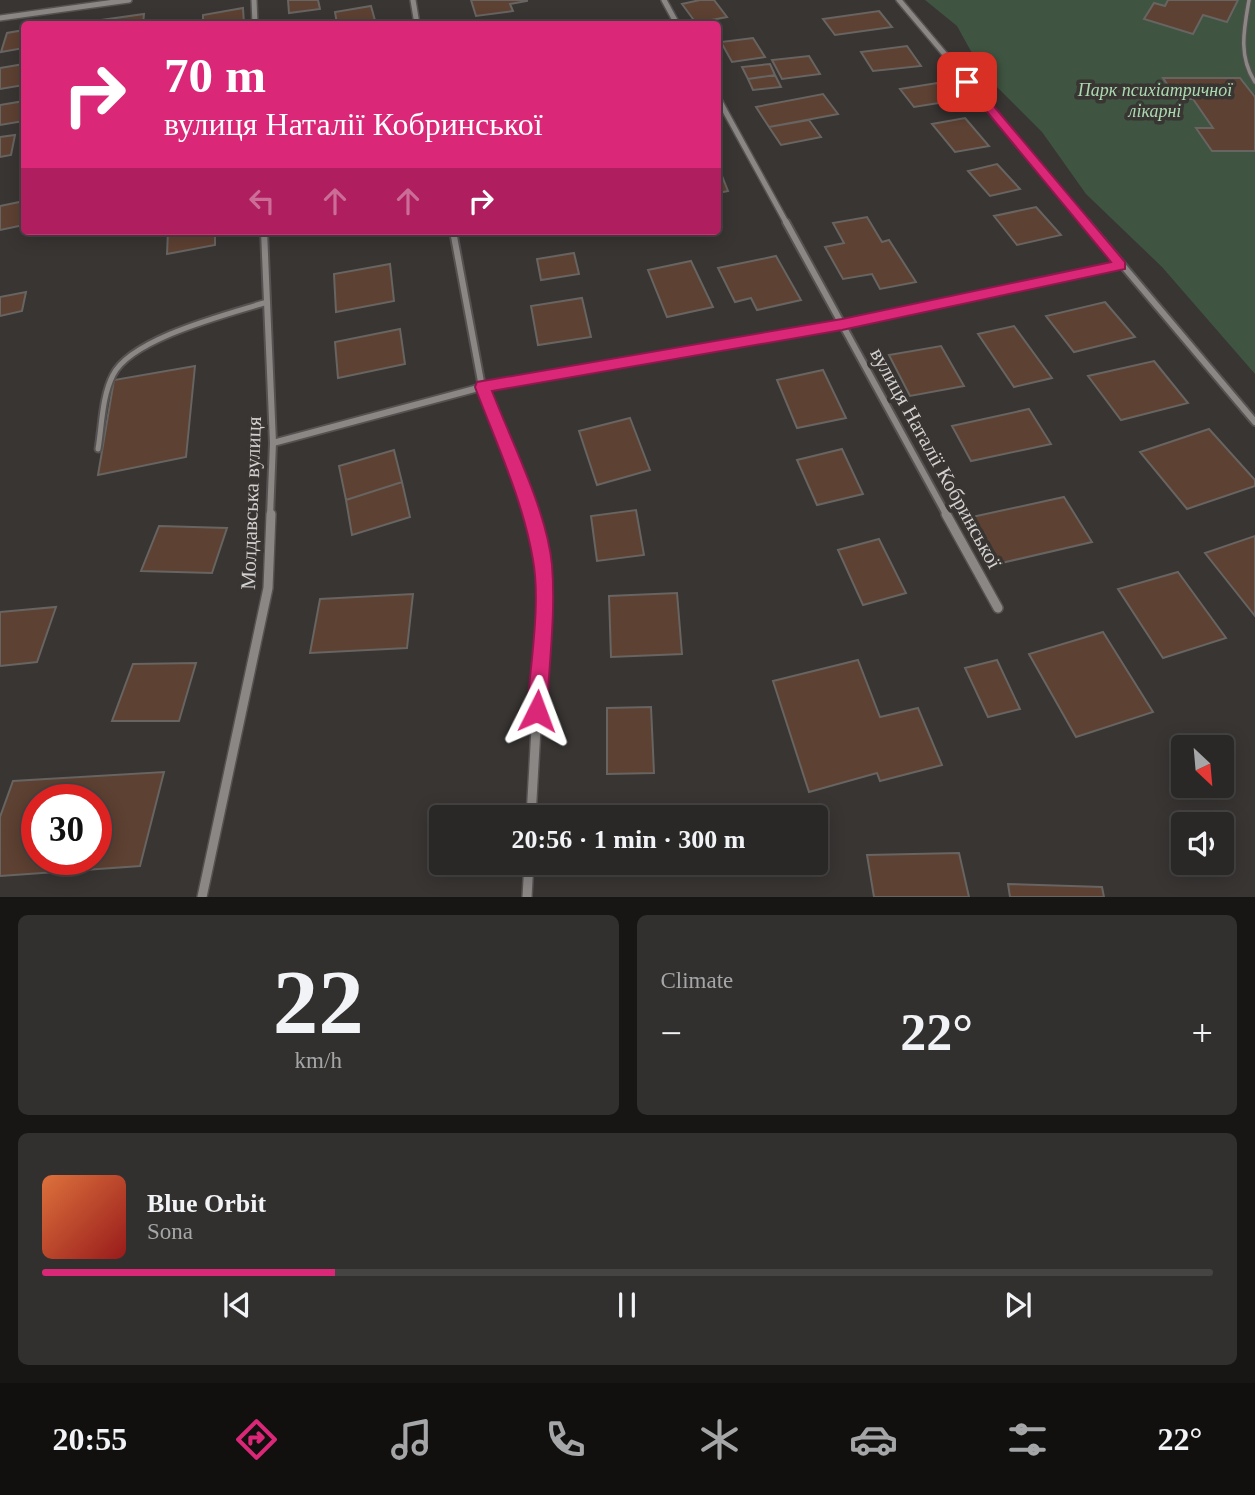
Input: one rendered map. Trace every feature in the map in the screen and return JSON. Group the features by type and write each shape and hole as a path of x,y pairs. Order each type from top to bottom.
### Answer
{"street":[{"path":"0,18 129,0"},
{"path":"254,0 256,21"},
{"path":"413,0 416,21"},
{"path":"664,0 675,21"},
{"path":"899,0 1255,422"},
{"name":"вулиця Наталії Кобринської","path":"721,103 998,608"},
{"name":"Молдавська вулиця","path":"202,897 268,588 273,443 264,235"},
{"path":"454,235 482,387 533,517 543,563 532,805"},
{"name":"вулиця Наталії Кобринської","path":"273,443 482,387 842,325 1121,265"},
{"path":"527,897 528,875"}],"lane":[{"path":"1249,0 1242,55 1246,71 1255,82"},
{"path":"98,449 113,374 121,361 137,350 171,335 267,302"}],"green space":[{"name":"Парк психіатричної лікарні","path":"925,0 1255,0 1255,374 1162,267 1086,194 1042,132 983,73 957,26"}],"building":[{"path":"288,0 318,0 320,9 289,13"},
{"path":"471,0 527,1 510,4 513,11 476,16"},
{"path":"714,0 727,17 695,21 682,4"},
{"path":"1168,0 1238,0 1227,22 1203,15 1193,34 1144,19 1154,3 1165,6"},
{"path":"371,6 375,21 336,21 335,12"},
{"path":"243,8 244,21 203,21 203,15"},
{"path":"879,11 892,27 835,35 823,19"},
{"path":"144,14 143,21 94,21"},
{"path":"21,31 21,49 1,52 7,33"},
{"path":"753,38 765,57 732,62 721,42"},
{"path":"907,46 921,66 873,71 861,52"},
{"path":"809,56 820,74 782,79 772,60"},
{"path":"21,64 21,86 0,89 0,68"},
{"path":"770,64 775,75 748,79 742,67"},
{"path":"775,75 781,87 753,90 748,79"},
{"path":"1163,78 1240,78 1255,97 1255,151 1212,151 1196,128 1213,128 1193,99 1177,99"},
{"path":"937,83 951,101 914,107 900,89"},
{"path":"823,94 838,114 769,127 756,107"},
{"path":"21,102 21,122 0,125 0,105"},
{"path":"965,118 989,146 955,152 932,124"},
{"path":"809,120 821,137 781,145 769,127"},
{"path":"15,135 11,155 0,157 0,137"},
{"path":"997,164 1020,189 990,196 968,171"},
{"path":"721,174 728,191 721,192"},
{"path":"21,202 21,226 0,230 0,206"},
{"path":"1036,207 1061,235 1017,245 994,216"},
{"path":"867,217 882,242 889,240 916,282 880,289 872,274 843,279 825,247 844,243 833,223"},
{"path":"168,235 215,235 215,245 167,254"},
{"path":"574,253 579,274 541,280 537,259"},
{"path":"776,256 801,300 757,310 751,298 735,302 718,268"},
{"path":"691,261 713,307 667,317 648,270"},
{"path":"390,264 394,301 336,312 334,274"},
{"path":"26,292 22,311 0,316 0,297"},
{"path":"582,298 591,337 538,345 531,306"},
{"path":"1105,302 1135,337 1074,352 1046,316"},
{"path":"1014,326 1052,378 1014,387 978,334"},
{"path":"400,329 405,364 338,378 335,342"},
{"path":"941,346 964,386 910,396 889,355"},
{"path":"1154,361 1188,403 1121,420 1088,376"},
{"path":"195,366 186,457 98,475 114,380"},
{"path":"823,370 846,418 797,428 777,380"},
{"path":"1029,409 1051,444 971,461 952,426"},
{"path":"630,418 650,470 597,485 579,431"},
{"path":"1209,429 1255,480 1255,486 1187,509 1140,452"},
{"path":"842,449 863,494 817,505 797,460"},
{"path":"394,450 402,482 346,500 339,466"},
{"path":"402,482 410,517 352,535 346,500"},
{"path":"1064,497 1092,542 997,564 972,517"},
{"path":"636,510 644,555 597,561 591,516"},
{"path":"159,526 227,528 212,573 141,571"},
{"path":"1255,536 1255,616 1205,553"},
{"path":"879,539 906,593 863,605 838,550"},
{"path":"1178,572 1226,638 1163,658 1118,589"},
{"path":"677,593 682,654 611,657 609,596"},
{"path":"413,594 407,648 310,653 320,599"},
{"path":"56,607 37,662 0,666 0,612"},
{"path":"1103,632 1153,712 1076,737 1029,654"},
{"path":"858,660 880,717 918,708 942,765 880,781 877,773 809,792 773,681"},
{"path":"997,660 1020,709 988,717 965,668"},
{"path":"196,663 179,721 112,721 133,664"},
{"path":"651,707 654,773 607,774 607,708"},
{"path":"164,772 140,866 112,868 112,784 21,784 21,874 0,876 0,817 13,781"},
{"path":"959,853 969,897 874,897 867,855"},
{"path":"1008,884 1102,887 1104,897 1010,897"}],"route":[{"path":"537,711 543,563 533,517 482,387 842,325 1121,265 967,82"}]}
